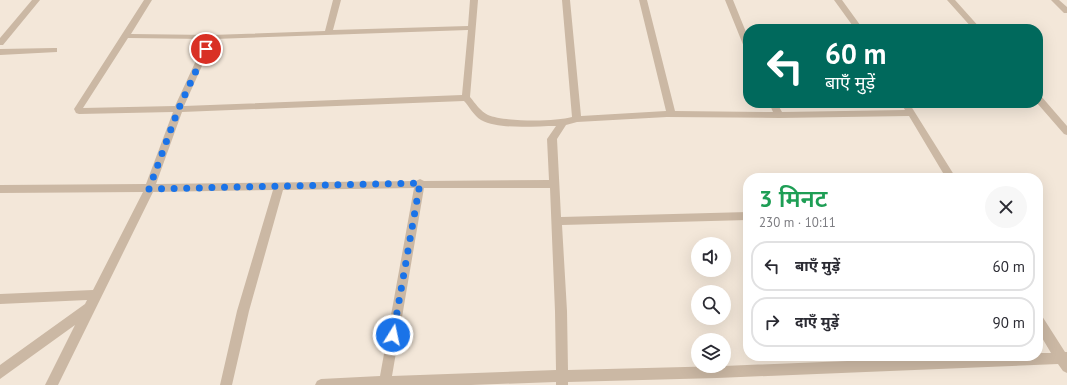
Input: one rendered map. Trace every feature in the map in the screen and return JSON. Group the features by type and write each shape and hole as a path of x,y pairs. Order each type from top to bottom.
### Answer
{"street":[{"path":"0,43 36,0"},
{"path":"148,0 78,109 79,111 178,110 348,101 466,98"},
{"path":"328,33 337,0"},
{"path":"474,0 466,98 483,117 496,121 518,123 563,123 577,119 671,114 779,115 911,113"},
{"path":"566,0 577,119"},
{"path":"643,0 671,114"},
{"path":"729,0 743,35"},
{"path":"838,0 855,24"},
{"path":"951,0 973,24"},
{"path":"1055,0 1067,11"},
{"path":"126,36 211,37 472,28"},
{"path":"51,385 88,308 149,189 178,110 211,37"},
{"path":"0,52 54,50"},
{"path":"1043,104 1067,132"},
{"path":"776,108 779,115"},
{"path":"908,108 948,173"},
{"path":"562,380 561,311 552,139 563,123"},
{"path":"0,190 279,187 420,183 554,184"},
{"path":"385,382 420,183"},
{"path":"226,385 243,311 279,187"},
{"path":"556,221 743,216"},
{"path":"0,299 95,295"},
{"path":"0,373 88,308"},
{"path":"1043,328 1065,361"},
{"path":"321,385 385,382 562,380 717,372 1065,361"}],"route":[{"path":"206,49 178,110 149,189 254,188 420,183 393,335"}]}
